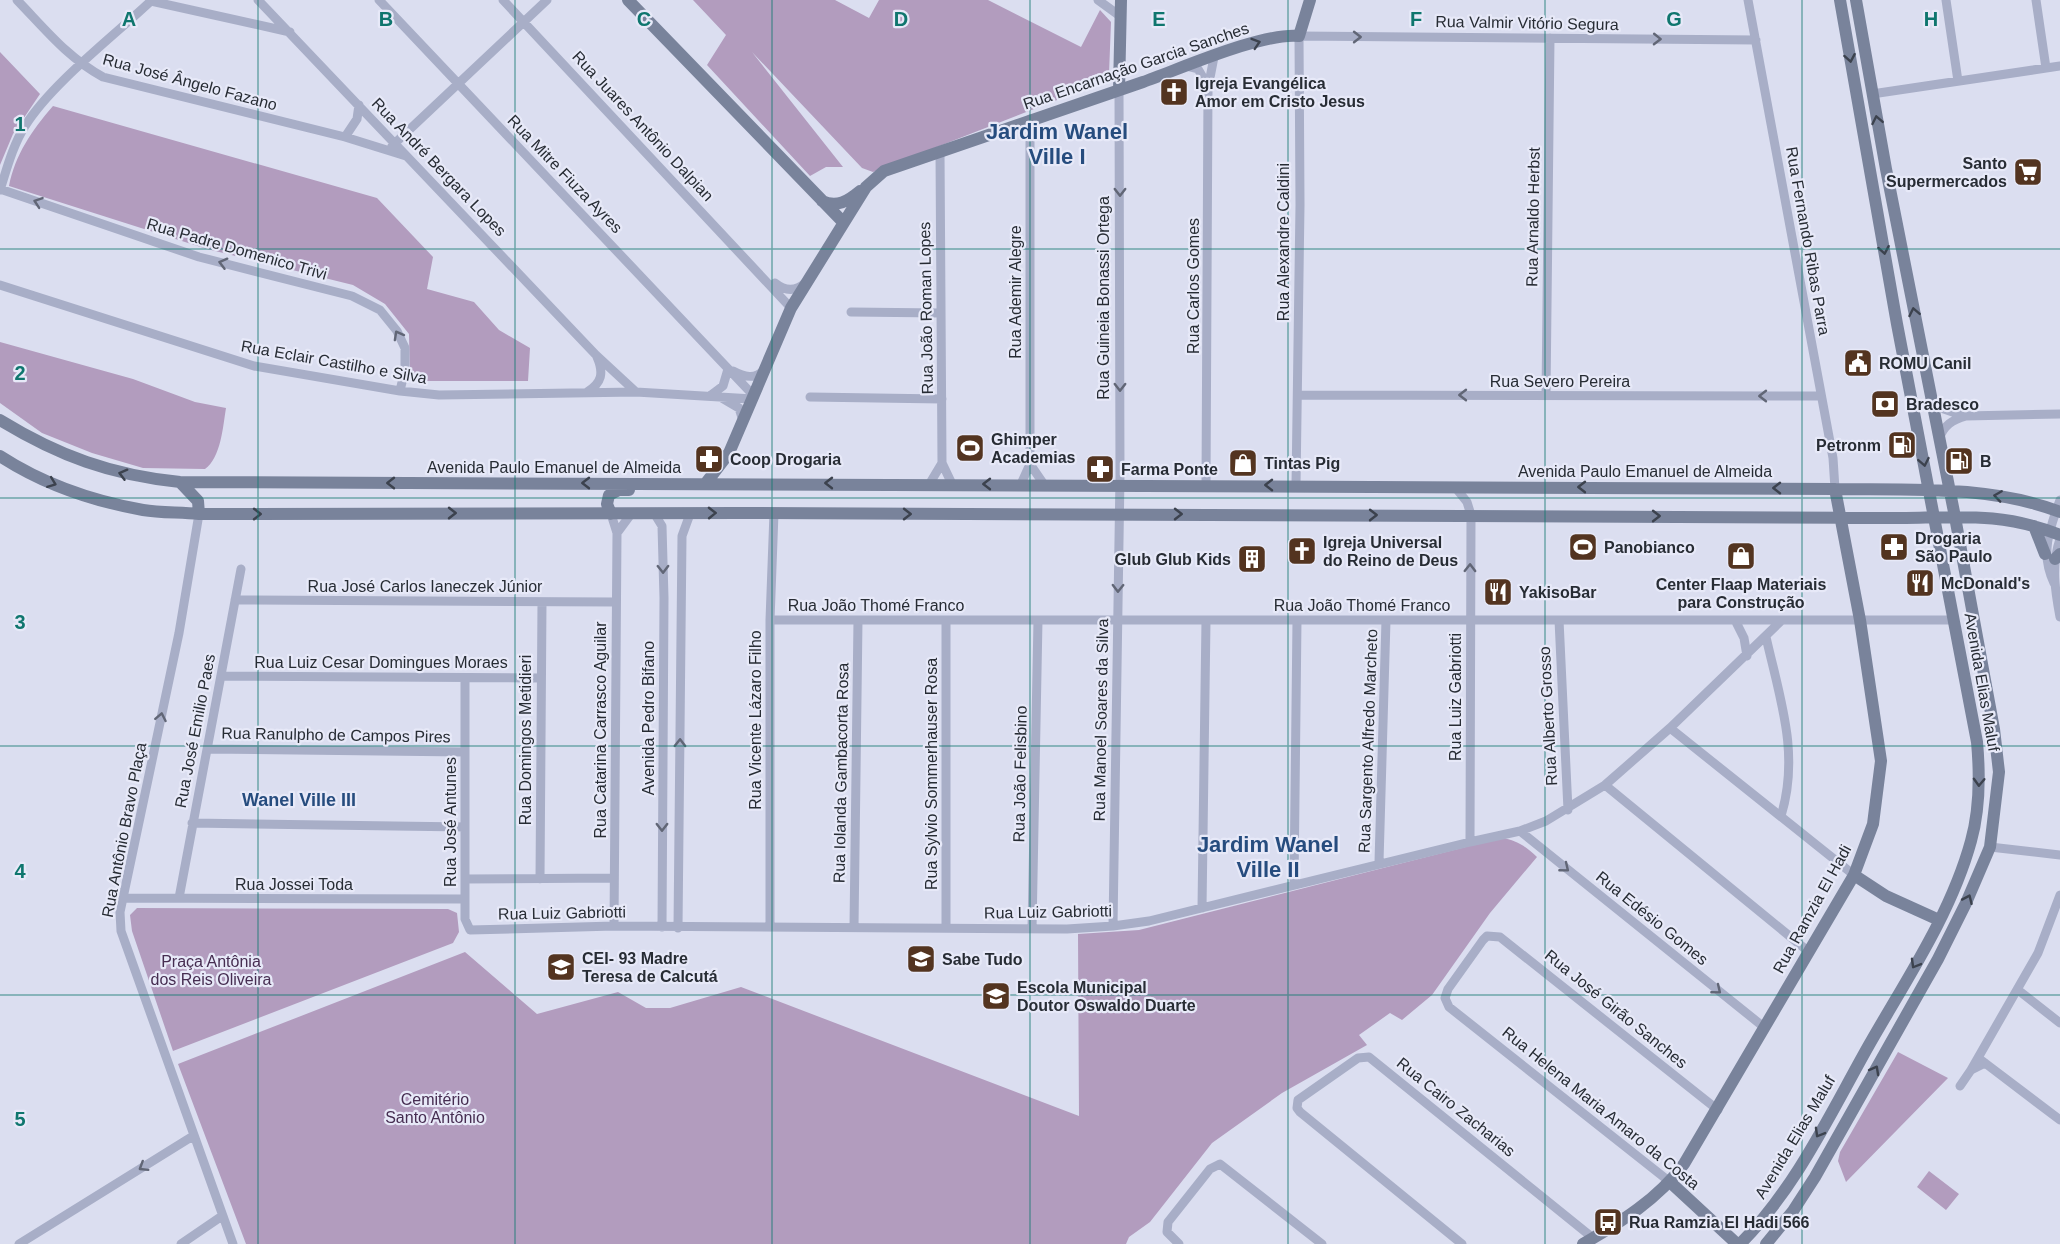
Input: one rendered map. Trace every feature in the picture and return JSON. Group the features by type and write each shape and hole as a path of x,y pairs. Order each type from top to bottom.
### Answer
{"main road":[{"path":"628,0 843,222"},
{"name":"Rua Guineia Bonassi Ortega","path":"1119,90 1121,0"},
{"name":"Rua Alexandre Caldini","path":"1299,36 1310,0"},
{"name":"Avenida Elias Maluf","path":"1739,1244 1780,1199 1939,920 1959,878 1972,839 1978,803 1977,741 1936,517 1897,324 1840,0"},
{"name":"Avenida Elias Maluf","path":"1766,1244 1793,1211 1815,1177 1966,903 1990,847 1999,772 1994,729 1955,517 1872,94 1856,0"},
{"name":"Rua Encarnação Garcia Sanches","path":"706,483 729,453 794,303 866,187 884,171 1277,36 1299,36"},
{"path":"1120,57 1127,72 1145,81"},
{"path":"820,200 830,204 844,202 866,187"},
{"path":"1897,324 1911,365 1926,369"},
{"name":"Avenida Paulo Emanuel de Almeida","path":"0,420 36,442 86,464 137,478 180,482 1043,483 1835,489 1950,492 2056,505"},
{"path":"729,453 729,473 743,483"},
{"path":"0,456 44,481 98,500 144,510 199,514 1986,516 2034,526 2056,535"},
{"path":"180,482 198,501 199,514"},
{"path":"611,514 607,500 614,491 660,489 687,483"},
{"path":"1835,489 1840,517"},
{"name":"Rua Ramzia El Hadi","path":"1588,1241 1642,1207 1671,1182 1718,1110 1854,875 1873,824 1881,761 1860,620 1840,517"},
{"path":"2034,526 2053,556"},
{"path":"1854,875 1886,896 1939,920"},
{"path":"1903,985 1918,993"},
{"name":"Rua Helena Maria Amaro da Costa","path":"1671,1182 1739,1244"}],"street":[{"name":"Rua José Ângelo Fazano","path":"19,0 82,66 103,77 345,137 410,158"},
{"path":"178,0 187,9"},
{"name":"Rua André Bergara Lopes","path":"258,0 596,355 636,392"},
{"name":"Rua Mitre Fiuza Ayres","path":"379,0 754,397"},
{"name":"Rua Juares Antônio Dalpian","path":"503,0 761,273 794,303"},
{"path":"396,143 547,0"},
{"path":"1098,0 1120,16"},
{"name":"Rua Fernando Ribas Parra","path":"1748,0 1833,458 1835,489"},
{"path":"1946,0 1958,81"},
{"path":"2036,0 2046,68"},
{"path":"0,189 15,147 26,126 44,101 151,1 290,32"},
{"name":"Rua Valmir Vitório Segura","path":"1299,36 1756,40"},
{"name":"Rua Alexandre Caldini","path":"1296,485 1299,36"},
{"name":"Rua Arnaldo Herbst","path":"1546,395 1550,38"},
{"name":"Rua Carlos Gomes","path":"1206,485 1208,88 1214,57"},
{"path":"1186,66 1192,66 1203,74 1208,88"},
{"path":"1872,94 2060,66"},
{"name":"Rua Guineia Bonassi Ortega","path":"1119,90 1120,484"},
{"path":"1092,99 1109,101 1119,112"},
{"path":"345,137 357,119 359,105"},
{"name":"Rua Ademir Alegre","path":"1021,484 1030,464 1030,119"},
{"name":"Rua José Ângelo Fazano","path":"377,146 388,147 396,143"},
{"name":"Rua João Roman Lopes","path":"939,152 942,463 952,484"},
{"name":"Rua Padre Domenico Trivi","path":"0,189 199,257 352,296 380,310 398,331 405,348 405,369 400,391"},
{"name":"Rua Juares Antônio Dalpian","path":"761,273 783,289 794,303"},
{"path":"783,289 800,288 806,282"},
{"name":"Rua Eclair Castilho e Silva","path":"0,285 254,366 400,391 439,395 636,392 754,397"},
{"path":"851,312 941,313"},
{"name":"Rua André Bergara Lopes","path":"596,355 612,392"},
{"path":"711,395 723,386 728,369 740,375 754,377 767,366"},
{"path":"586,392 597,383 603,372"},
{"path":"612,392 622,387 620,378"},
{"name":"Rua Severo Pereira","path":"1298,394 1821,396"},
{"name":"Rua Eclair Castilho e Silva","path":"711,395 726,399 739,408 742,423"},
{"path":"810,397 942,399"},
{"path":"1931,397 1941,408 1966,416"},
{"path":"1939,440 1945,427 1954,420 1966,416 2060,414"},
{"path":"930,483 942,463"},
{"path":"1030,464 1043,483"},
{"path":"1120,484 1120,514"},
{"path":"1454,486 1467,502 1471,515"},
{"path":"2056,505 2053,556 2054,583 2060,617"},
{"name":"Avenida Pedro Bifano","path":"654,513 662,526 664,598 662,927"},
{"name":"Rua Vicente Lázaro Filho","path":"770,927 770,620 774,513"},
{"name":"Rua Antônio Bravo Plaça","path":"199,514 179,633 120,912 121,932 125,946 232,1244"},
{"name":"Rua Catarina Carrasco Aguilar","path":"611,514 617,533 614,926"},
{"path":"617,533 631,514"},
{"name":"Avenida Pedro Bifano","path":"678,927 681,536 690,514"},
{"name":"Rua Manoel Soares da Silva","path":"1113,926 1120,514"},
{"name":"Rua Luiz Gabriotti","path":"470,930 614,926 1032,929 1113,926 1149,921 1379,862 1470,842 1471,515"},
{"name":"Rua José Emilio Paes","path":"179,898 242,569"},
{"path":"664,598 681,598"},
{"name":"Rua José Carlos Ianeczek Júnior","path":"235,600 615,602"},
{"name":"Rua Domingos Metidieri","path":"540,879 542,602"},
{"name":"Rua João Thomé Franco","path":"770,620 1954,620"},
{"name":"Rua Iolanda Gambacorta Rosa","path":"854,927 858,620"},
{"name":"Rua Sylvio Sommerhauser Rosa","path":"945,928 946,620"},
{"name":"Rua João Felisbino","path":"1032,929 1038,620"},
{"path":"1202,908 1206,620"},
{"path":"1294,884 1297,620"},
{"name":"Rua Sargento Alfredo Marcheto","path":"1379,862 1386,620"},
{"name":"Rua Alberto Grosso","path":"1559,620 1568,810"},
{"path":"1735,620 1744,638 1747,656"},
{"path":"1470,842 1520,831 1568,810 1605,785 1670,728 1782,620"},
{"path":"1766,637 1790,747 1788,792 1781,816"},
{"name":"Rua Luiz Cesar Domingues Moraes","path":"221,676 540,678"},
{"name":"Rua José Antunes","path":"465,678 465,920 470,930"},
{"path":"1670,728 1854,875"},
{"name":"Rua Ranulpho de Campos Pires","path":"207,749 464,752"},
{"path":"1605,785 1809,952"},
{"path":"192,823 465,828"},
{"name":"Rua Edésio Gomes","path":"1520,831 1765,1028"},
{"path":"1990,847 2060,855"},
{"path":"466,879 614,878"},
{"path":"1960,1086 1971,1070 1982,1060 2018,990 2056,925 2060,895"},
{"name":"Rua Jossei Toda","path":"124,898 465,899"},
{"name":"Rua José Girão Sanches","path":"1445,998 1448,989 1483,940 1494,935 1506,939 1718,1110"},
{"path":"2018,990 2060,1023"},
{"name":"Rua Helena Maria Amaro da Costa","path":"1445,998 1449,1007 1671,1182"},
{"name":"Rua Cairo Zacharias","path":"1462,1244 1300,1112 1296,1104 1301,1097 1358,1058 1369,1057 1588,1241"},
{"path":"1982,1060 2060,1120"},
{"path":"19,1244 193,1136"},
{"path":"1179,1244 1167,1232 1168,1222 1215,1165 1225,1166 1322,1244"},
{"path":"181,1244 222,1216"}],"green space":[{"path":"693,0 835,0 869,18 879,0 988,0 1081,47 1100,10 1111,22 1109,74 1105,80 1093,86 873,172 862,168 752,52 843,167 826,167 810,176 707,65 726,35"},
{"path":"0,52 40,94 13,134 0,165"},
{"path":"53,106 377,198 433,257 427,289 474,302 499,330 530,348 528,381 410,381 409,334 385,304 353,285 207,249 9,186 15,164 25,143"},
{"path":"0,342 133,379 195,402 226,408 215,457 205,469 143,468 92,453 42,433 0,403"},
{"name":"Cemitério Santo Antônio","path":"1501,838 1520,844 1537,857 1490,913 1432,995 1402,1020 1390,1013 1359,1035 1367,1045 1282,1093 1212,1143 1150,1222 1129,1237 1126,1244 246,1244 178,1064 465,952 537,1014 618,992 646,1008 670,1008 741,987 1079,1116 1078,934 1139,930"},
{"name":"Praça Antônia dos Reis Oliveira","path":"137,908 448,909 457,913 459,932 453,943 173,1051 132,931 130,915"},
{"path":"1898,1052 1948,1078 1846,1182 1838,1161 1840,1152"},
{"path":"1929,1171 1959,1194 1946,1210 1917,1187"}],"place":[{"name":"Igreja Evangélica Amor em Cristo Jesus","path":"1174,92"},
{"name":"Santo Supermercados","path":"2028,172"},
{"name":"ROMU Canil","path":"1858,363"},
{"name":"Bradesco","path":"1885,404"},
{"name":"Petronm","path":"1902,445"},
{"name":"Ghimper Academias","path":"970,448"},
{"name":"Coop Drogaria","path":"709,459"},
{"name":"B","path":"1959,461"},
{"name":"Tintas Pig","path":"1243,463"},
{"name":"Farma Ponte","path":"1100,469"},
{"name":"Panobianco","path":"1583,547"},
{"name":"Drogaria São Paulo","path":"1894,547"},
{"name":"Igreja Universal do Reino de Deus","path":"1302,551"},
{"name":"Center Flaap Materiais para Construção","path":"1741,556"},
{"name":"Glub Glub Kids","path":"1252,559"},
{"name":"McDonald's","path":"1920,583"},
{"name":"YakisoBar","path":"1498,592"},
{"name":"Sabe Tudo","path":"921,959"},
{"name":"CEI- 93 Madre Teresa de Calcutá","path":"561,967"},
{"name":"Escola Municipal Doutor Oswaldo Duarte","path":"996,996"},
{"name":"Rua Ramzia El Hadi 566","path":"1608,1222"}],"district":[{"name":"Jardim Wanel Ville I","path":"1057,144"},
{"name":"Wanel Ville III","path":"299,800"},
{"name":"Jardim Wanel Ville II","path":"1268,856"}]}
